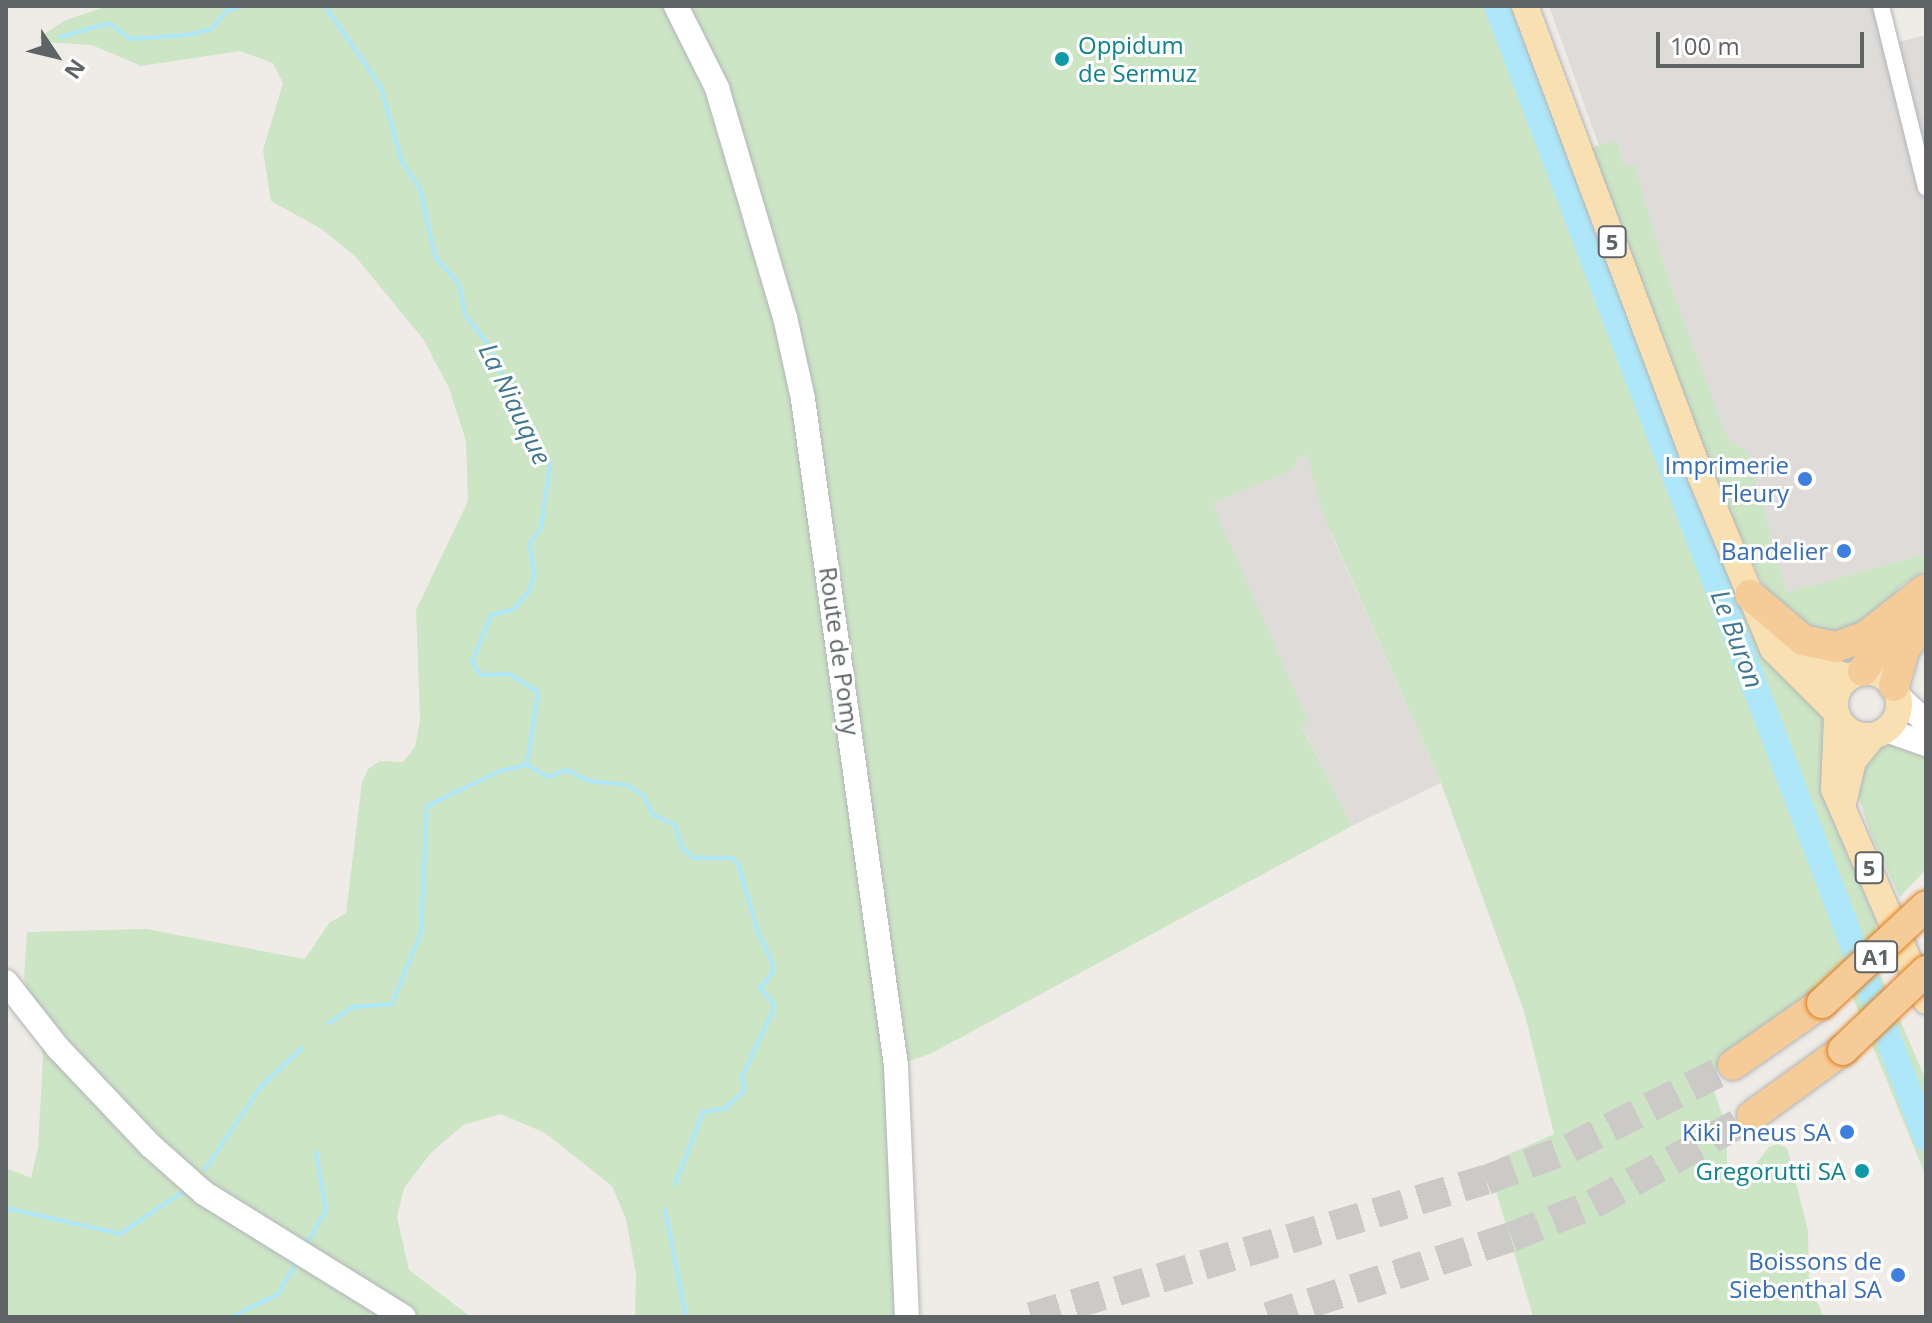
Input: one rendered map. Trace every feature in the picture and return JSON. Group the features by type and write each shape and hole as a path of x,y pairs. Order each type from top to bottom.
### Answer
{"highway":[{"path":"1756,607 1799,637 1829,647 1866,636 1925,601"},
{"path":"1855,674 1925,601"},
{"path":"1896,692 1904,650 1925,601"},
{"name":"A1","path":"1733,1065 1822,1003 1926,906"},
{"name":"A1","path":"1752,1116 1843,1050 1926,971"}],"main road":[{"name":"5","path":"1525,6 1689,448 1756,607 1781,662 1836,714 1832,776 1926,1001"},
{"name":"5","path":"1756,607 1805,660 1855,674"},
{"path":"1842,805 1853,761 1896,718 1896,692 1883,675 1855,674 1836,692 1836,714 1855,734 1880,733"}],"street":[{"name":"Route de Pomy","path":"676,6 717,88 785,317 803,399 896,1066 907,1317"},
{"path":"1881,6 1926,188"},
{"path":"1896,692 1926,722"},
{"path":"1880,733 1926,744"},
{"path":"6,982 58,1048 151,1146 204,1193 404,1317"}],"shaded area":[{"path":"1549,6 1889,6 1899,42 1926,35 1926,554 1787,592 1748,453 1728,441 1670,283 1634,165 1624,166 1617,140 1599,146"},
{"path":"1308,455 1331,534 1441,783 1352,826 1302,726 1309,722 1211,503 1294,470 1297,459"}],"green space":[{"path":"108,6 1515,6 1666,406 1825,718 1829,809 1876,921 1874,960 1926,1080 1926,1177 1847,983 1709,1077 1727,1128 1727,1163 1736,1174 1748,1174 1769,1147 1778,1144 1787,1148 1808,1230 1809,1285 1824,1317 1533,1317 1491,1174 1498,1159 1554,1134 1524,1011 1441,783 1322,512 1307,455 1297,459 1294,470 1212,503 1309,722 1302,727 1352,826 932,1053 896,1066 907,1317 635,1317 636,1274 626,1219 612,1186 545,1133 501,1114 463,1125 430,1154 404,1188 397,1217 409,1270 471,1317 417,1317 363,1285 395,1317 6,1317 6,1168 31,1178 38,1148 43,1056 24,977 27,932 146,929 305,959 329,923 346,913 362,782 368,769 380,761 403,762 415,747 420,719 416,610 468,501 466,441 449,388 423,339 355,256 320,228 271,201 263,150 283,83 273,63 240,51 141,66 92,45 43,42 39,37 66,20"},
{"path":"1617,140 1624,166 1634,164 1670,283 1728,440 1748,453 1787,592 1926,554 1926,569 1901,586 1878,614 1831,641 1770,599 1708,470 1590,148"},
{"path":"1896,743 1926,752 1926,869 1900,897 1870,832 1856,788 1860,764 1874,748"}],"waterway":[{"path":"60,37 109,23 130,39 187,35 211,29 228,10 245,6"},
{"name":"La Niauque","path":"325,6 381,87 402,162 420,189 435,257 459,284 465,314 490,347 535,449 550,464 541,527 530,544 534,574 529,591 514,609 491,615 472,662 481,675 510,674 538,692 527,765"},
{"name":"Le Buron","path":"1497,6 1926,1138"},
{"path":"329,1023 353,1007 392,1004 421,932 427,806 500,771 527,765 548,777 566,770 590,781 626,785 643,795 653,815 675,825 682,848 694,858 732,858 738,864 758,932 772,962 773,972 760,989 773,1002 773,1010 742,1077 744,1091 724,1109 703,1112 675,1185"},
{"path":"205,1169 260,1088 303,1047"},
{"path":"306,1244 326,1211 316,1152"},
{"path":"6,1208 120,1234 184,1191"},
{"path":"665,1210 686,1317"},
{"path":"231,1317 278,1294 294,1266"}],"tunnel":[{"path":"1031,1317 1486,1180 1570,1148 1733,1065"},
{"path":"1268,1317 1511,1237 1593,1204 1752,1116"}],"place":[{"name":"Oppidum de Sermuz","path":"1062,59"},
{"name":"Imprimerie Fleury","path":"1805,479"},
{"name":"Bandelier","path":"1844,551"},
{"name":"Kiki Pneus SA","path":"1847,1132"},
{"name":"Gregorutti SA","path":"1862,1171"},
{"name":"Boissons de Siebenthal SA","path":"1898,1275"}]}
